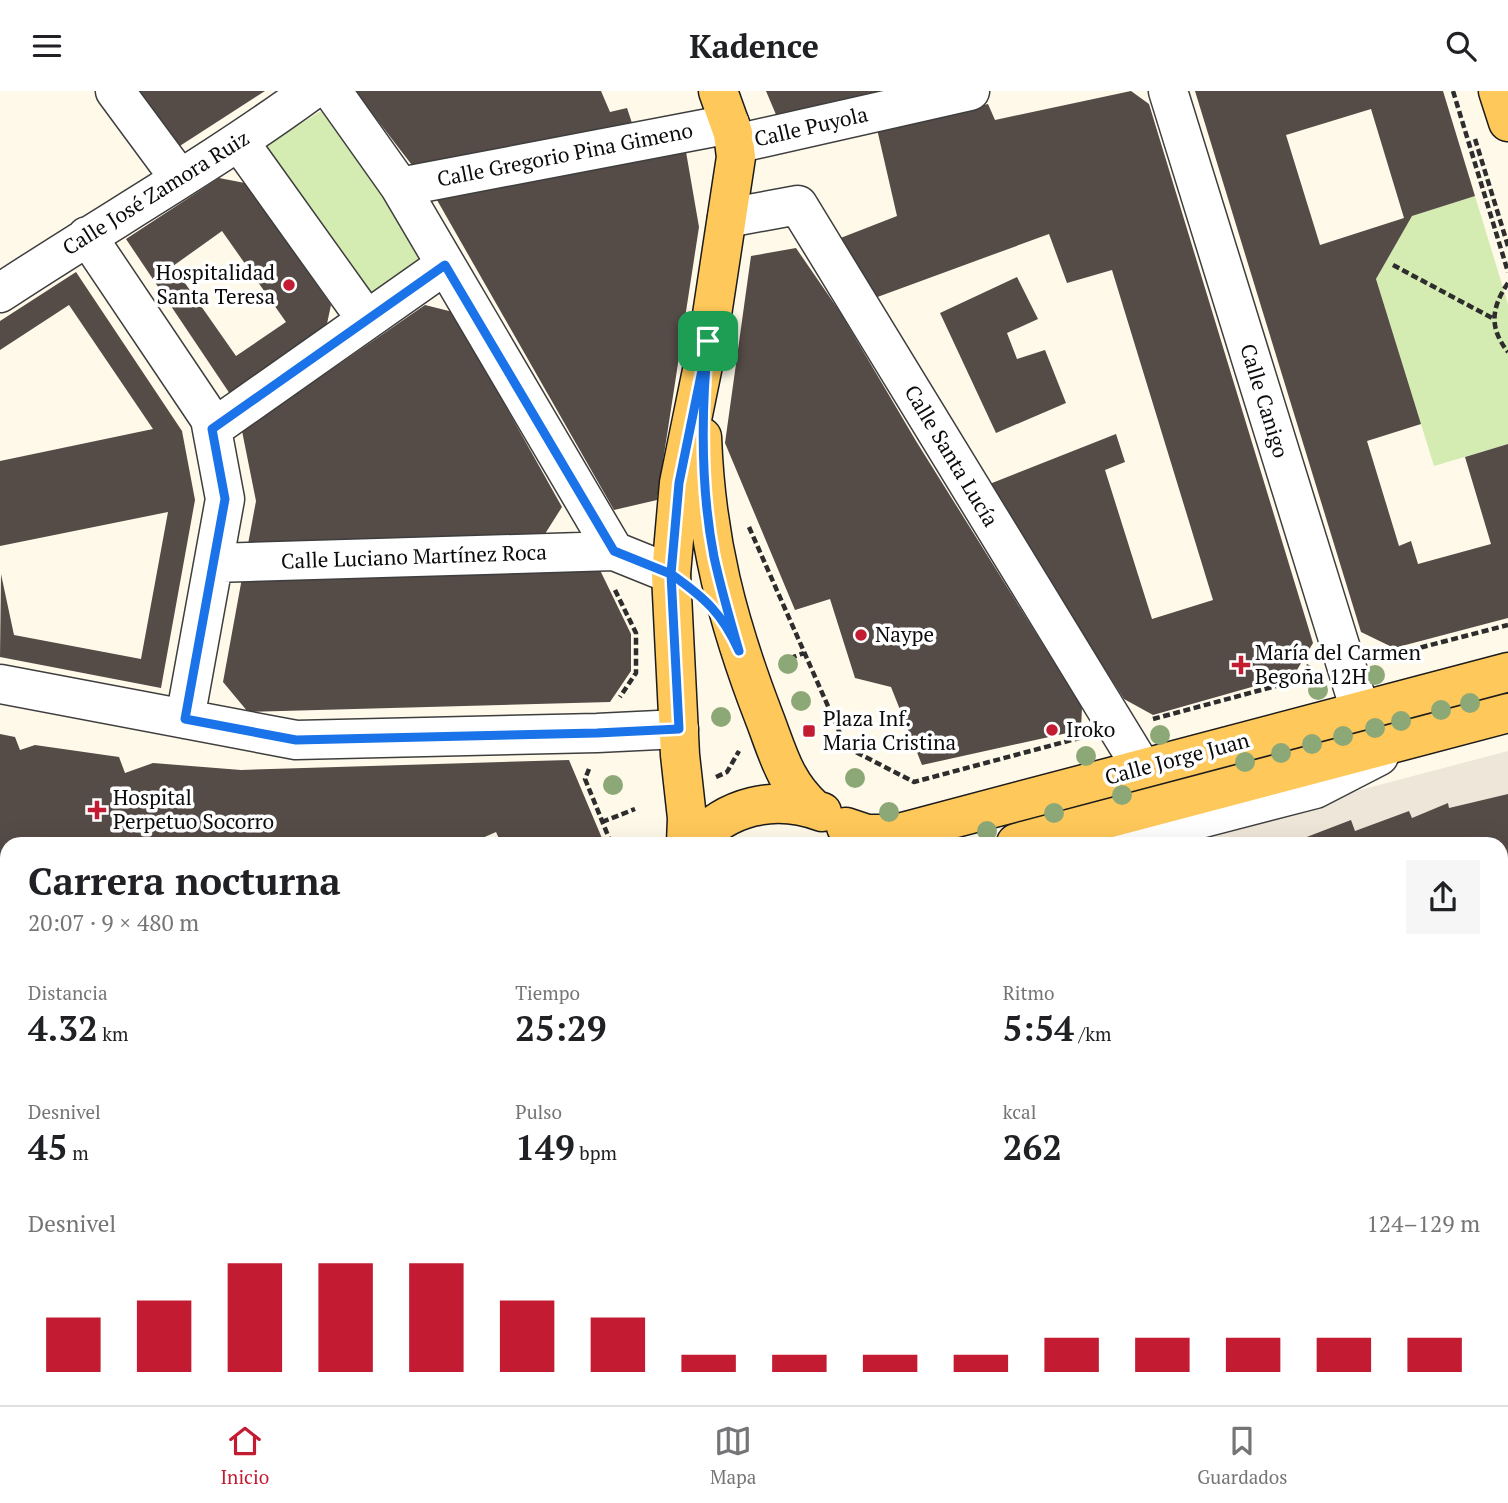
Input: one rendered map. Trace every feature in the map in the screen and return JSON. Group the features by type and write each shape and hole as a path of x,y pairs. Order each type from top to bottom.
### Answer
{"main road":[{"path":"1490,126 1498,91"},
{"path":"686,837 671,574 679,483 708,341 736,157 727,120"},
{"path":"708,341 702,433 706,496 714,555 739,651"},
{"path":"671,574 703,597 717,611 730,632 789,782 801,798 841,826"},
{"name":"Calle Jorge Juan","path":"700,837 714,824 747,808 788,803 867,834 895,834 1508,672"},
{"name":"Calle Jorge Juan","path":"1039,837 1508,713"}],"street":[{"path":"115,91 180,179"},
{"name":"Calle José Zamora Ruiz","path":"0,293 240,143 311,91"},
{"path":"332,91 400,187 614,570 671,574"},
{"name":"Calle Puyola","path":"727,120 970,91"},
{"name":"Calle Canigo","path":"1168,91 1360,711"},
{"name":"Calle Gregorio Pina Gimeno","path":"400,187 727,120"},
{"path":"240,143 366,319"},
{"name":"Calle Santa Lucía","path":"727,218 798,205 1142,768"},
{"path":"88,236 210,419 225,499 185,719"},
{"path":"212,429 445,265"},
{"name":"Calle Luciano Martínez Roca","path":"214,563 614,570"},
{"path":"0,684 296,740 679,729"},
{"path":"1130,837 1315,789 1413,739"}],"path":[{"path":"1453,91 1508,272"},
{"path":"1490,126 1508,246"},
{"path":"1393,265 1494,319"},
{"path":"1508,283 1499,296 1494,319 1496,332 1508,352"},
{"path":"745,517 846,747 914,782 1087,736 1101,721 1112,718 1137,723 1302,679 1316,650 1340,645 1373,660 1508,625"},
{"path":"613,707 636,673 636,633 614,570"},
{"path":"780,662 804,653"},
{"path":"589,767 585,779 608,837"},
{"path":"602,823 635,809"}],"green space":[{"path":"327,107 432,259 372,301 266,146"},
{"path":"1475,196 1508,304 1508,444 1434,466 1376,279 1412,216"}],"shaded area":[{"path":"1508,751 1508,794 1449,808 1447,804 1412,818 1409,811 1355,831 1351,821 1307,837 1182,837"}],"building":[{"path":"130,91 265,91 172,151"},
{"path":"355,91 601,91 610,112 627,108 634,129 415,169"},
{"path":"766,91 885,91 777,117"},
{"path":"1131,91 1149,104 1313,643 1294,675 1153,715 1124,699 987,485 1116,434 1125,462 1105,470 1152,619 1213,600 1112,270 1067,283 1049,234 872,299 838,239 897,216 877,129 988,104 995,120"},
{"path":"1195,91 1443,91 1475,196 1412,216 1376,279 1421,424 1367,441 1399,546 1411,541 1418,564 1491,544 1465,457 1508,444 1508,618 1394,648 1361,632","holes":["1371,109 1404,218 1320,245 1286,135"]},
{"path":"685,146 699,227 657,500 614,510 433,193"},
{"name":"Hospitalidad Santa Teresa","path":"219,178 245,183 331,305 325,333 232,397 126,239","holes":["222,231 286,322 236,356 173,266"]},
{"path":"796,248 840,312 916,441 1082,707 1081,730 922,765 891,687 855,678 830,599 795,610 725,443 751,256"},
{"path":"76,272 182,431 195,500 161,688 0,657 1,574 14,635 141,659 168,512 0,546 0,461 153,429 69,305 0,350 0,321"},
{"path":"1017,277 1038,319 1007,333 1017,359 1045,350 1066,403 996,433 940,313"},
{"path":"425,305 453,312 562,507 543,537 248,544 256,501 242,431"},
{"path":"599,568 631,634 631,671 610,702 248,712 223,682 242,578"},
{"path":"0,734 15,737 20,750 35,745 119,757 125,773 153,763 241,770 569,760 601,837 498,837 496,832 485,837 0,837"},
{"path":"1508,794 1508,837 1307,837 1351,820 1355,831 1409,811 1412,818 1448,803 1449,808"}],"place":[{"name":"Hospitalidad Santa Teresa","path":"289,285"},
{"name":"Naype","path":"861,635"},
{"name":"María del Carmen Begoña 12H","path":"1241,665"},
{"name":"Iroko","path":"1052,730"},
{"name":"Plaza Inf. Maria Cristina","path":"809,731"},
{"name":"Hospital Perpetuo Socorro","path":"97,810"}],"route":[{"path":"708,341 679,483 671,574 614,551 445,265 212,429 225,499 185,719 296,740 679,729 671,574 703,597 717,611 739,651 714,555 706,496 702,433 708,341"}]}
